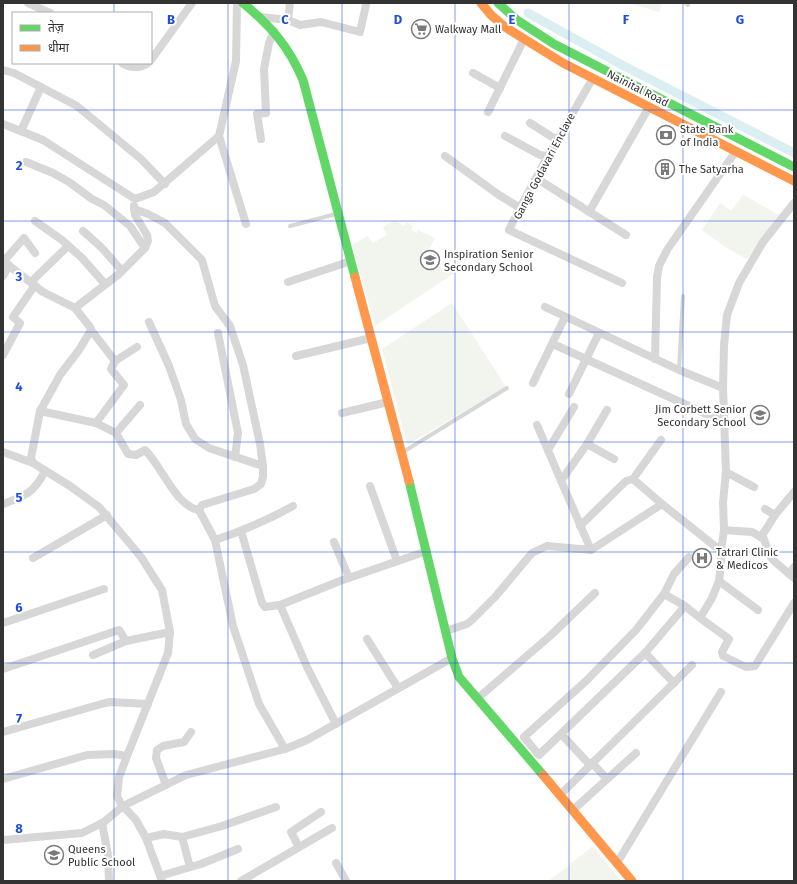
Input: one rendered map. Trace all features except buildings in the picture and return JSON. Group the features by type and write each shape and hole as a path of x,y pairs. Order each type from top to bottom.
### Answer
{"main road":[{"path":"243,3 261,17 283,41 296,60 303,80 427,551 452,658 459,677 632,881"},
{"name":"Nainital Road","path":"498,3 505,11 520,23 554,44 794,167"},
{"name":"Nainital Road","path":"477,5 524,39 563,63 794,181"}],"street":[{"path":"28,3 48,12"},
{"path":"152,59 192,3"},
{"path":"237,3 236,61 219,136 246,224"},
{"path":"288,20 290,3"},
{"path":"261,17 288,20 300,25 321,22 360,32 366,5"},
{"path":"260,139 257,114 266,113 264,69 274,31"},
{"path":"488,112 524,39"},
{"path":"123,64 126,66 136,67 147,64"},
{"path":"3,70 14,73 77,106 141,159 165,184"},
{"path":"473,73 500,88"},
{"name":"Ganga Godavari Enclave","path":"593,78 548,156 510,230 622,283"},
{"path":"21,131 41,87"},
{"path":"589,212 650,107"},
{"path":"530,123 557,140"},
{"path":"3,124 43,140 135,200"},
{"path":"135,200 154,192 165,184 219,136"},
{"path":"505,136 540,155 548,156"},
{"path":"655,359 657,277 659,266 667,250 736,152"},
{"path":"445,156 499,195 520,208"},
{"path":"26,162 53,173 69,182 92,199 104,205 130,226 145,248"},
{"path":"536,178 626,235"},
{"path":"75,308 122,271 145,248 148,241 147,235 135,215 135,200"},
{"path":"700,618 712,598 719,581 724,530 723,502 726,472 723,388 724,344 727,314 739,283 763,242 794,203"},
{"path":"134,209 148,214 165,223 202,260 215,306 230,326 243,365 260,444 263,466 263,477 261,484 254,490 202,505 199,510"},
{"path":"35,221 68,246 105,284"},
{"path":"83,231 102,248 122,271"},
{"path":"3,276 5,262 24,238 35,253"},
{"path":"3,355 20,323 12,317 33,284 68,246"},
{"path":"5,262 43,292 75,308 115,361"},
{"path":"288,282 351,262"},
{"path":"545,307 679,370 723,388"},
{"path":"533,383 565,317"},
{"path":"149,322 169,366 186,424 195,439 209,448 263,466"},
{"path":"32,463 31,458 40,411 60,375 79,350 91,330"},
{"path":"569,394 599,332"},
{"path":"218,333 238,433 235,457"},
{"path":"296,356 371,338"},
{"path":"553,344 724,422"},
{"path":"96,423 124,385 111,369 115,361 137,347"},
{"path":"342,413 388,402"},
{"path":"116,433 140,405"},
{"path":"548,450 574,407"},
{"path":"561,482 587,444 607,410"},
{"path":"40,411 96,423 116,433 128,454 136,455 145,450 186,505 191,509 199,510"},
{"path":"537,425 591,550"},
{"path":"580,526 626,481 634,479 661,440"},
{"path":"587,444 614,459"},
{"path":"3,452 32,463 100,507 141,557 162,590 170,632 168,653 126,756 119,777 117,796 123,806 136,820 146,838 161,878 238,849"},
{"path":"3,504 25,496 39,484 45,471"},
{"path":"726,472 754,488"},
{"path":"634,479 662,504 721,551"},
{"path":"370,486 397,561"},
{"path":"761,538 775,516 794,492"},
{"path":"446,631 467,624 472,620 495,597 532,553 540,548 547,546 591,550 662,504"},
{"path":"215,540 274,517 293,506"},
{"path":"765,509 775,516"},
{"path":"199,510 215,540 233,626 259,704 285,749"},
{"path":"33,558 107,515"},
{"path":"724,530 752,532 764,539 770,556 774,561 792,573"},
{"path":"241,531 262,604 265,607 280,605 349,578 427,551"},
{"path":"334,542 349,578"},
{"path":"685,606 645,653 539,755 524,737 586,681 636,630 664,594 674,574 689,557"},
{"path":"719,581 758,610"},
{"path":"3,623 104,589"},
{"path":"478,698 550,636 595,593"},
{"path":"664,594 685,606 729,639 722,652 723,656 746,667 755,666 794,603"},
{"path":"280,605 307,667 336,724"},
{"path":"3,669 119,630 126,641"},
{"path":"94,655 126,641 170,632"},
{"path":"367,639 398,688"},
{"path":"645,653 674,682"},
{"path":"3,840 82,834 102,823 123,806 186,775 285,749 307,740 452,658"},
{"path":"560,795 692,665"},
{"path":"617,863 721,692"},
{"path":"3,732 104,703 148,704"},
{"path":"166,785 156,758 157,750 163,746 184,742 191,732"},
{"path":"561,734 607,779"},
{"path":"573,810 636,752"},
{"path":"3,779 87,755 114,754 126,756"},
{"path":"146,838 164,834 182,837 222,826 276,807"},
{"path":"299,847 291,832 321,812"},
{"path":"102,823 108,855 110,881"},
{"path":"241,881 332,828"},
{"path":"182,837 190,867"},
{"path":"336,863 346,881"}],"lane":[{"path":"290,226 338,213"},
{"path":"679,370 683,296"},
{"path":"401,454 507,388"}],"shaded area":[{"path":"629,3 662,3 659,12"},
{"path":"743,195 781,216 747,259 725,247 702,230 720,203 731,211"},
{"path":"395,220 404,226 406,222 413,226 411,230 417,233 418,230 435,238 429,249 439,255 435,264 443,268 445,266 456,272 375,326 352,245 368,236 373,243 387,235 383,227"},
{"path":"452,303 506,387 407,445 382,349"},
{"path":"593,846 621,881 550,881 550,880"}],"waterway":[{"path":"528,13 622,65 794,153"}],"traffic: fast":[{"path":"243,3 271,29 292,57 303,80 355,277"},
{"path":"498,3 517,20 554,44 794,167"},
{"path":"409,481 452,658 459,677 543,775"}],"traffic: slow":[{"path":"481,3 491,15 505,27 563,63 794,181"},
{"path":"355,277 409,481"},
{"path":"543,775 632,881"}],"place":[{"name":"Walkway Mall","path":"421,29"},
{"name":"State Bank of India","path":"666,135"},
{"name":"The Satyarha","path":"665,169"},
{"name":"Inspiration Senior Secondary School","path":"430,260"},
{"name":"Jim Corbett Senior Secondary School","path":"760,415"},
{"name":"Tatrari Clinic & Medicos","path":"702,558"},
{"name":"Queens Public School","path":"54,855"}]}
